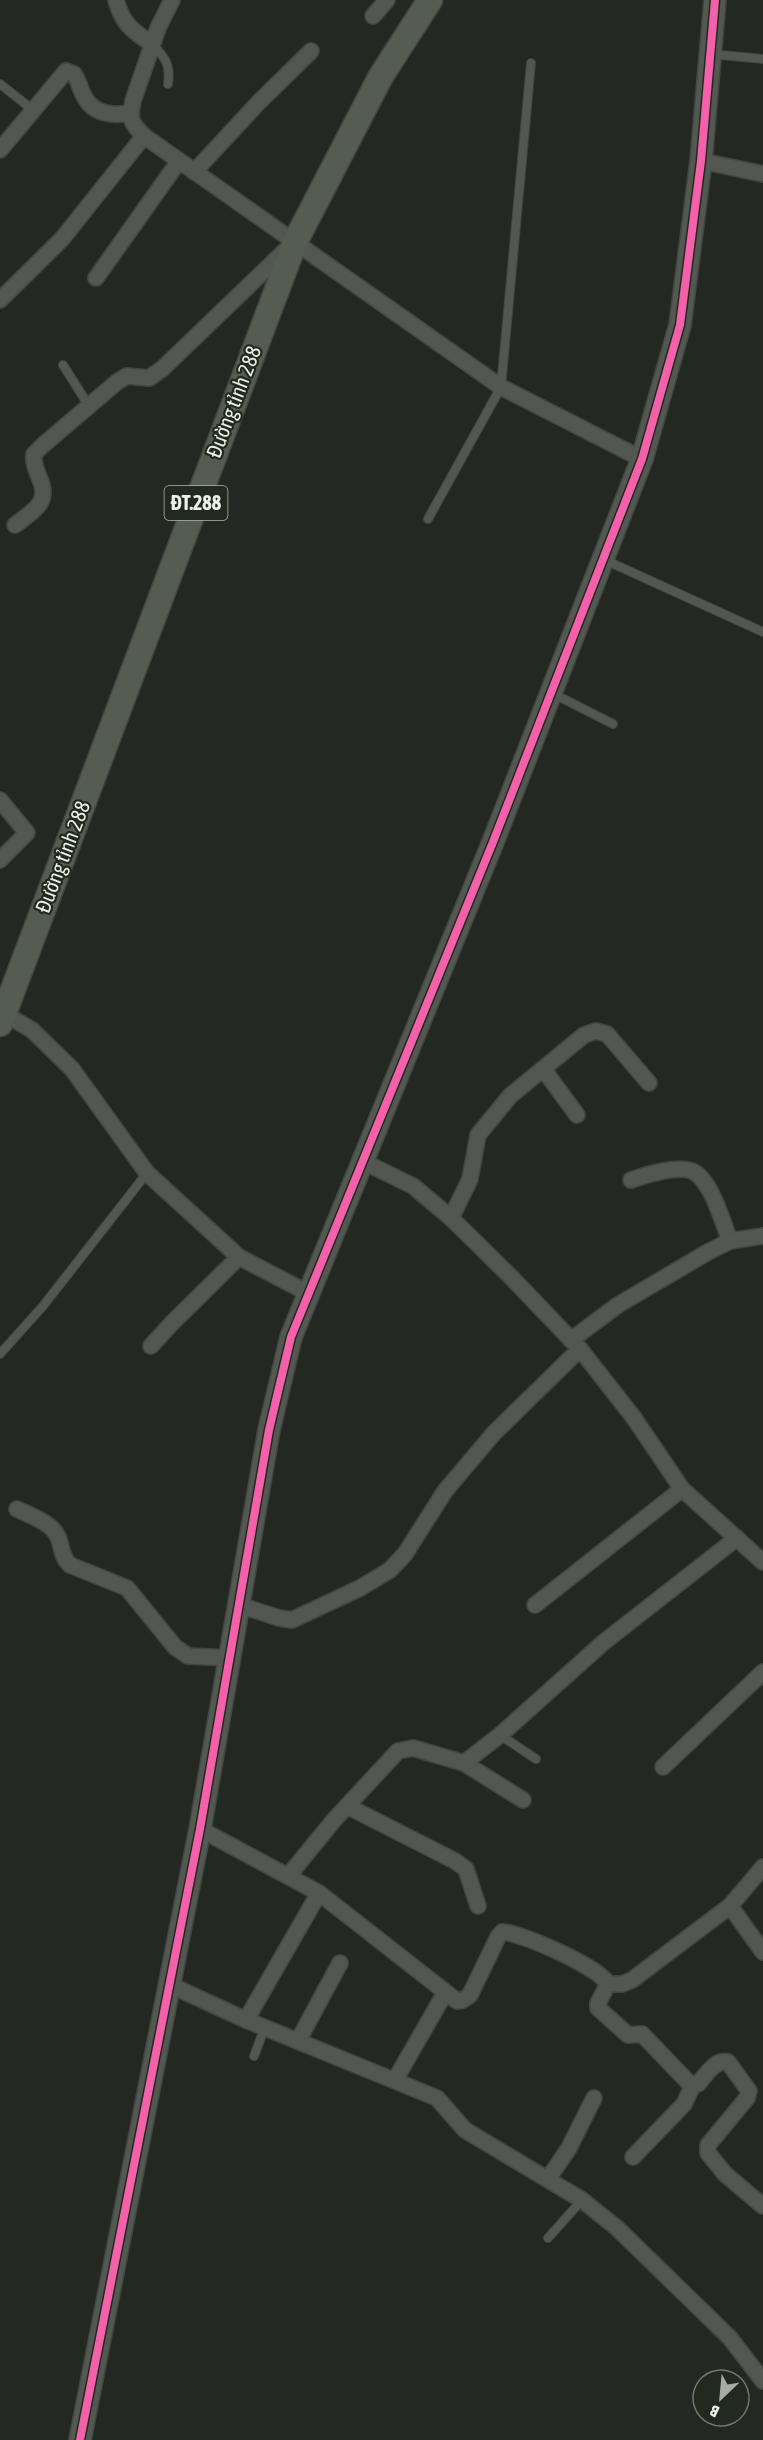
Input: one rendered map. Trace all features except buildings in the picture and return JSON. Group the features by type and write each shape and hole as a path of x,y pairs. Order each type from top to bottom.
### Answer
{"main road":[{"name":"Đường tỉnh 288","path":"1,1016 295,242 381,76 430,0"}],"street":[{"path":"116,0 121,17 130,29 152,44"},
{"path":"172,0 152,44 130,113 132,124 144,136 501,387 642,459"},
{"path":"374,16 387,0"},
{"path":"80,2440 200,1829 269,1430 291,1337 493,842 642,459 680,325 701,160 715,0"},
{"path":"194,172 259,102 311,51"},
{"path":"0,150 63,72 69,71 77,77 84,97 96,109 108,115 130,113"},
{"path":"0,300 62,239 144,136"},
{"path":"701,160 763,174"},
{"path":"96,278 179,161"},
{"path":"15,525 42,502 45,488 33,462 34,454 117,382 127,376 149,378 162,369 295,242"},
{"path":"0,800 27,833 0,860"},
{"path":"1,1016 32,1030 72,1069 147,1173 239,1257 308,1293"},
{"path":"451,1218 470,1179 478,1135 510,1096 584,1035 596,1031 606,1034 649,1083"},
{"path":"544,1070 577,1115"},
{"path":"362,1161 413,1186 451,1218 576,1345 634,1418 682,1489 763,1562"},
{"path":"631,1180 678,1169 693,1171 706,1185 730,1241"},
{"path":"239,1605 292,1620 360,1588 390,1570 405,1554 445,1491 494,1433 576,1345 618,1305 730,1241 763,1236"},
{"path":"151,1346 239,1257"},
{"path":"535,1605 682,1489"},
{"path":"16,1509 47,1525 57,1534 63,1559 70,1565 127,1588 175,1647 188,1656 229,1658"},
{"path":"464,1763 500,1736 604,1642 737,1538"},
{"path":"663,1767 763,1672"},
{"path":"289,1875 347,1806 398,1751 413,1748 464,1763 523,1800"},
{"path":"347,1806 455,1861 466,1869 478,1906"},
{"path":"200,1829 320,1893 457,2001 470,1995 502,1932 516,1934 580,1962 605,1977 608,1984"},
{"path":"608,1984 622,1984 632,1980 730,1906 763,1868"},
{"path":"246,2020 320,1893"},
{"path":"730,1906 763,1952"},
{"path":"298,2041 340,1964"},
{"path":"168,1984 246,2020 437,2098 465,2130 582,2200 617,2228 730,2338 763,2381"},
{"path":"608,1984 598,2003 599,2010 628,2035 642,2034 693,2085"},
{"path":"395,2080 445,1993"},
{"path":"633,2157 684,2104 693,2085 698,2084 718,2062 728,2062 749,2091 747,2098 708,2145 708,2153 725,2174 763,2206"},
{"path":"548,2179 568,2148 594,2097"}],"lane":[{"path":"152,44 167,60 170,69 168,84"},
{"path":"710,54 763,59"},
{"path":"428,519 501,387 531,63"},
{"path":"0,84 33,110"},
{"path":"63,365 89,406"},
{"path":"603,559 763,632"},
{"path":"550,692 613,724"},
{"path":"0,1354 43,1306 147,1173"},
{"path":"500,1736 537,1759"},
{"path":"254,2056 265,2027"},
{"path":"548,2238 582,2200"}],"cycle path":[{"path":"80,2440 200,1829 269,1430 291,1337 493,842 642,459 680,325 701,161 715,0"}]}
